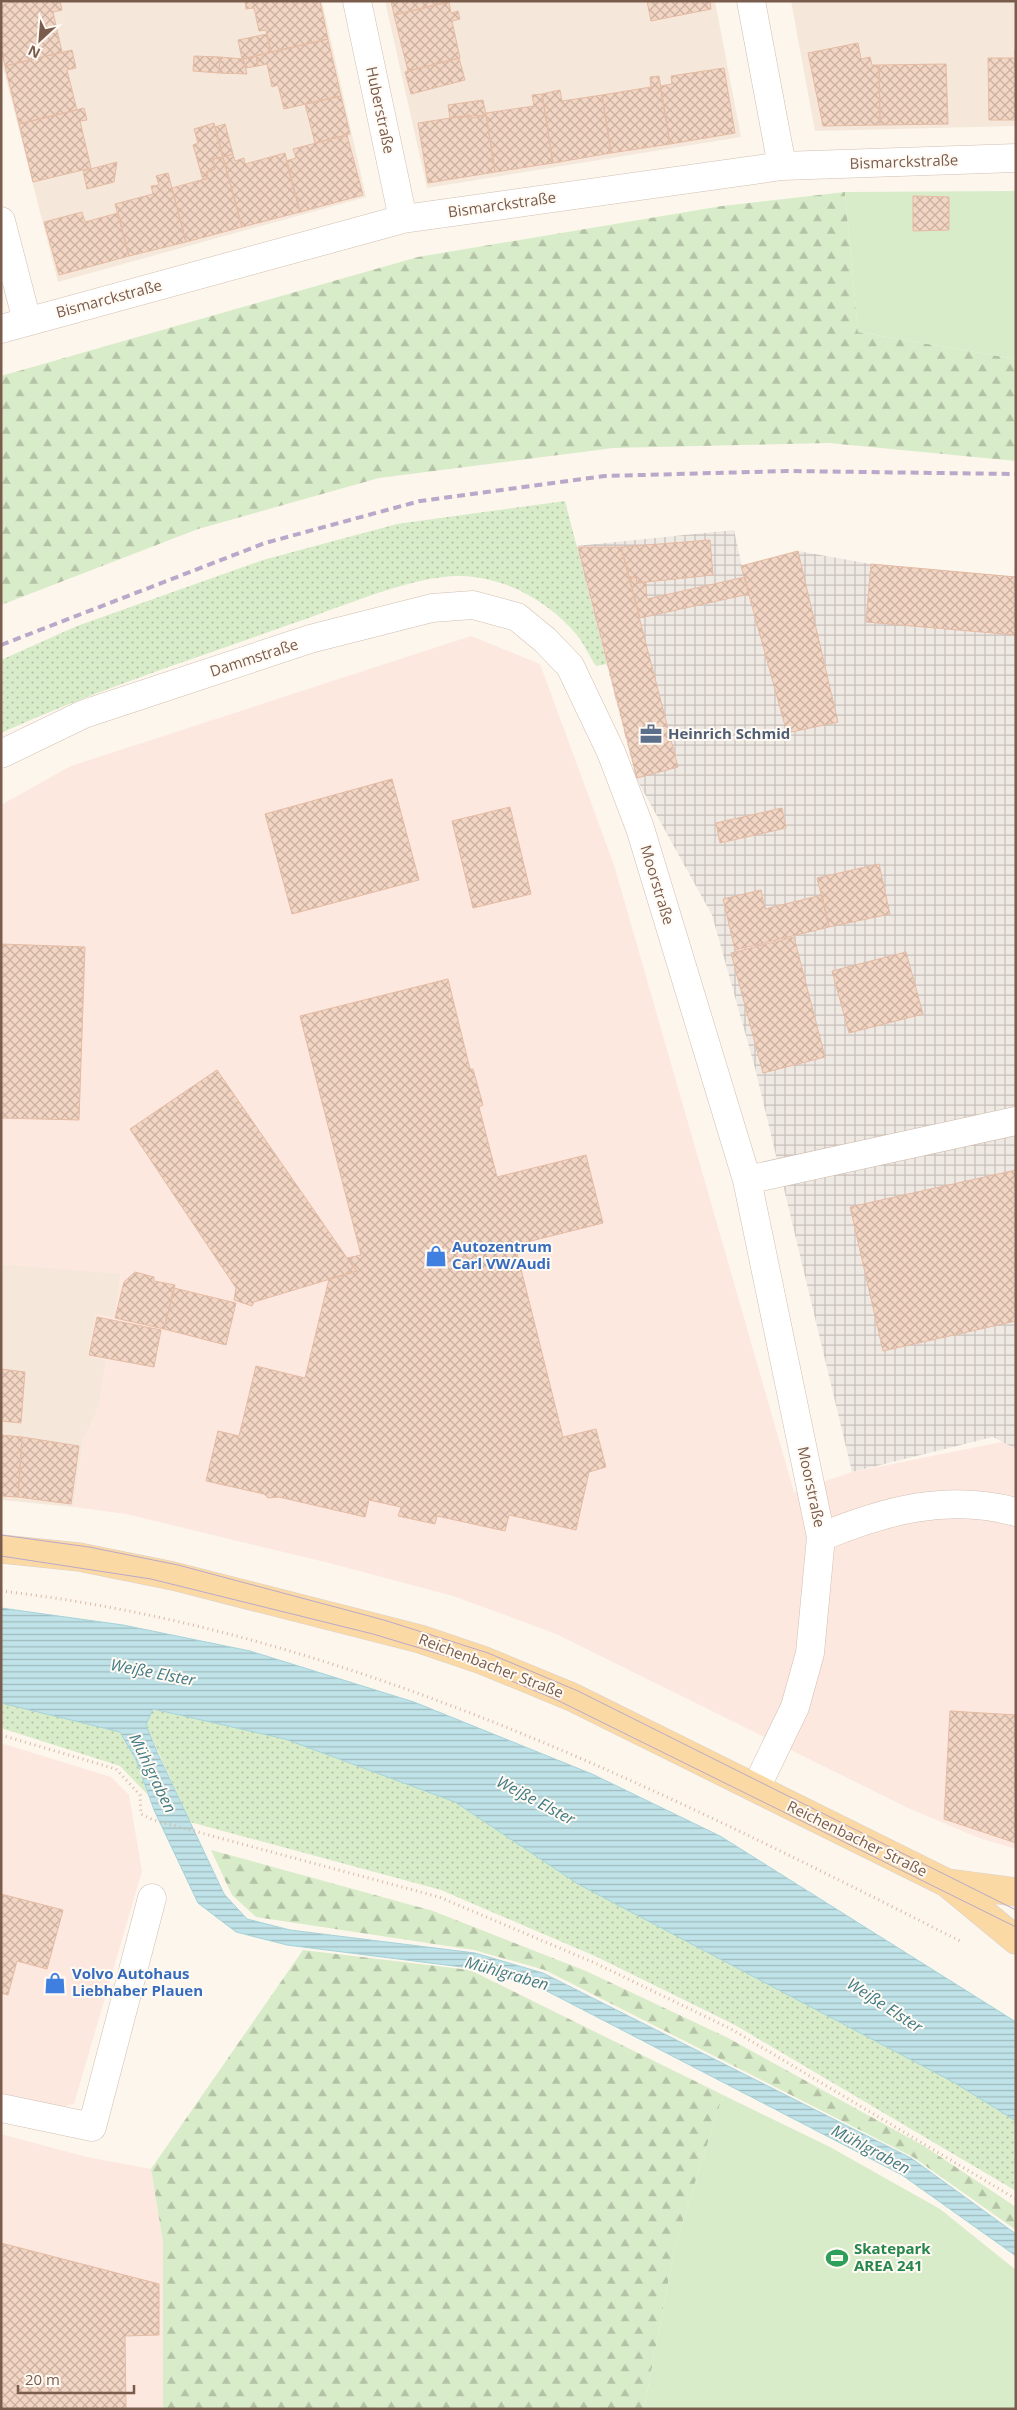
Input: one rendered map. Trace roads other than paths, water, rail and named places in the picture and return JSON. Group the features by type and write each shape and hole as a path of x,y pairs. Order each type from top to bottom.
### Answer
{"main road":[{"name":"Reichenbacher Straße","path":"1,1549 79,1557 173,1576 420,1639 482,1660 572,1697 947,1884 1016,1940"},
{"name":"Reichenbacher Straße","path":"947,1884 1016,1892"}],"street":[{"name":"Huberstraße","path":"356,1 403,219"},
{"path":"751,1 782,166"},
{"name":"Bismarckstraße","path":"1,329 403,219 782,166 1016,158"},
{"path":"1,221 27,321"},
{"name":"Dammstraße","path":"1,754 84,714 310,639 432,608 474,605 517,617"},
{"name":"Moorstraße","path":"517,617 545,640 570,666 611,752 640,828 747,1180 821,1537 810,1653 794,1707 756,1788"},
{"path":"747,1180 1016,1121"},
{"path":"821,1537 862,1520 912,1506 991,1505 1016,1512"},
{"path":"1,2108 92,2128 152,1898"}],"water":[{"path":"1,1608 123,1625 250,1651 414,1702 592,1774 720,1836 1016,2022 1016,2121 955,2083 578,1884 455,1802 285,1739 153,1709 146,1725 224,1894 247,1919 290,1930 475,1953 543,1973 911,2158 1016,2234 1016,2256 902,2175 539,1987 470,1968 287,1945 236,1932 198,1903 154,1810 136,1760 120,1732 1,1703"}],"tram line":[{"path":"1,1535 89,1547 178,1565 384,1620 488,1653 578,1691 1016,1910"},
{"path":"1,1556 151,1579 373,1634 466,1662 557,1700 1016,1927"}],"railway":[{"path":"1,645 265,543 420,501 605,476 787,471 1016,474"}],"place":[{"name":"Heinrich Schmid","path":"651,734"},
{"name":"Autozentrum Carl VW/Audi","path":"436,1256"},
{"name":"Volvo Autohaus Liebhaber Plauen","path":"55,1983"},
{"name":"Skatepark AREA 241","path":"837,2258"}],"water label":[{"name":"Weiße Elster","path":"153,1672"},
{"name":"Mühlgraben","path":"153,1773"},
{"name":"Weiße Elster","path":"536,1800"},
{"name":"Mühlgraben","path":"507,1973"},
{"name":"Weiße Elster","path":"885,2005"},
{"name":"Mühlgraben","path":"871,2149"}]}
